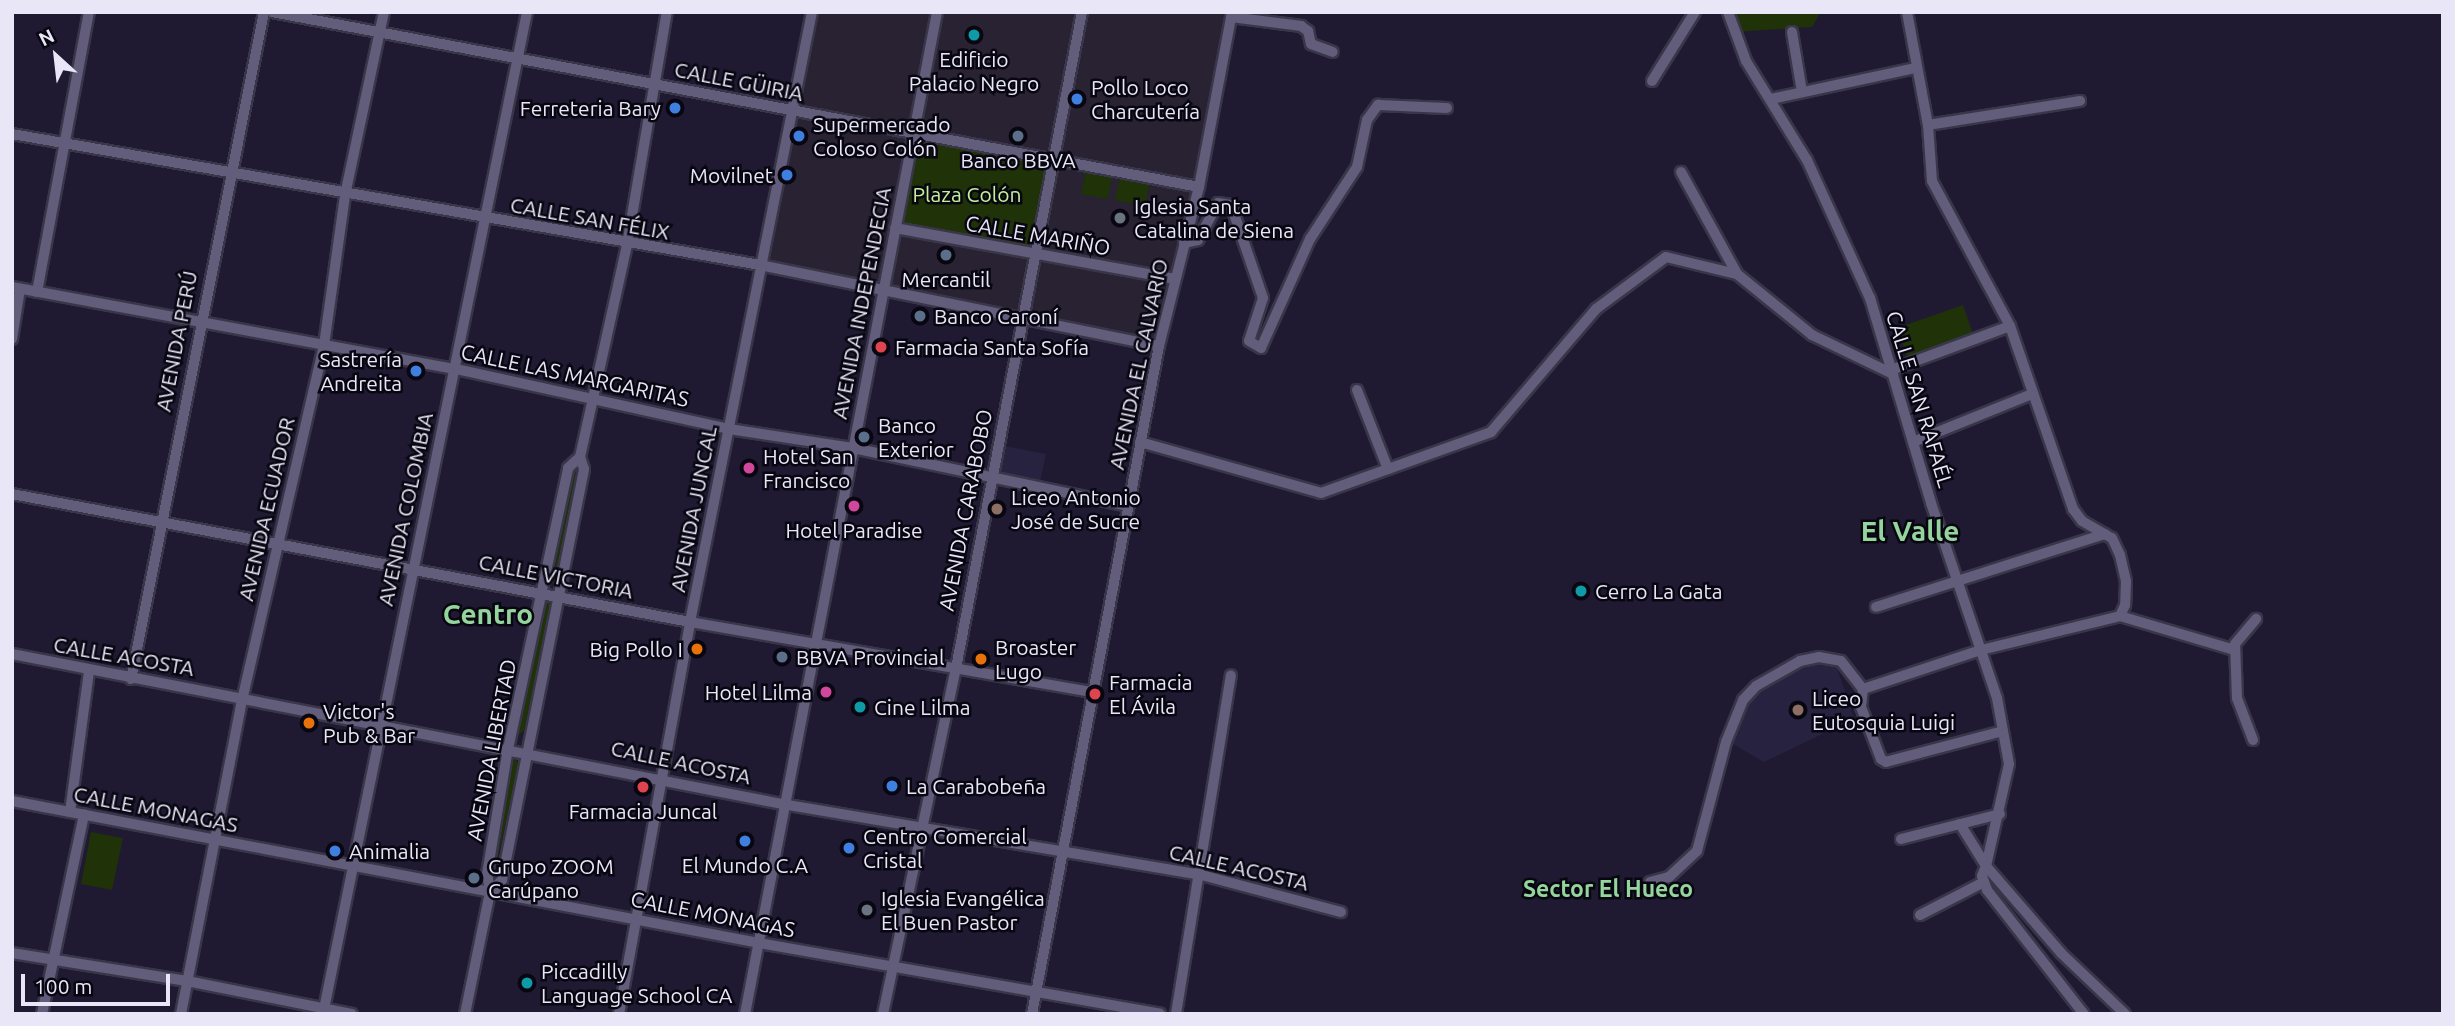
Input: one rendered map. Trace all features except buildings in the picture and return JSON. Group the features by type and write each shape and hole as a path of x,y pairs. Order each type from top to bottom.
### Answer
{"street":[{"path":"37,292 89,12"},
{"name":"AVENIDA PERÚ","path":"131,679 228,176 264,12"},
{"name":"CALLE GÜIRIA","path":"272,12 1199,187"},
{"name":"AVENIDA ECUADOR","path":"181,1014 243,696 324,345 345,195 383,12"},
{"name":"AVENIDA COLOMBIA","path":"324,1011 379,725 456,369 527,12"},
{"name":"AVENIDA LIBERTAD","path":"490,892 502,880 584,469 580,457 627,245 667,12"},
{"name":"AVENIDA JUNCAL","path":"619,1014 690,622 812,12"},
{"name":"AVENIDA INDEPENDECIA","path":"745,1014 782,804 816,643 937,12"},
{"name":"AVENIDA CARABOBO","path":"883,1014 956,668 990,478 1082,12"},
{"path":"1652,81 1695,12"},
{"name":"CALLE SAN RAFAÉL","path":"1728,12 1746,61 1807,160 1870,298 1913,442 1981,650 2009,764 1984,881"},
{"path":"1907,12 1915,68 1928,125 1932,181 2010,326 2073,509 2105,534 2120,555 2126,581 2125,605 2119,616"},
{"path":"1232,15 1301,26 1308,31 1311,44 1333,52"},
{"name":"AVENIDA EL CALVARIO","path":"1032,1014 1159,346 1199,187 1232,15"},
{"path":"1792,32 1802,92"},
{"path":"1771,99 1915,68"},
{"path":"1928,125 2080,101"},
{"path":"1184,243 1198,240 1218,203 1231,205 1263,298 1249,341 1261,348 1310,239 1357,167 1367,120 1378,105 1447,108"},
{"name":"CALLE SAN FÉLIX","path":"12,134 228,176 486,218 627,245 760,265 1159,346"},
{"path":"1681,172 1737,274 1812,335 1892,372 2010,326"},
{"name":"CALLE MARIÑO","path":"895,228 1175,279"},
{"path":"1140,442 1321,493 1491,432 1596,309 1666,257 1737,274"},
{"path":"12,339 16,288"},
{"name":"CALLE LAS MARGARITAS","path":"16,288 456,369 729,429 853,448 1128,506"},
{"path":"1357,390 1388,469"},
{"path":"1913,442 2032,394"},
{"name":"AVENIDA LIBERTAD","path":"465,1014 490,892 487,874 508,749 568,468 580,457"},
{"name":"CALLE VICTORIA","path":"12,494 543,592 690,622 1093,692"},
{"path":"1876,607 2105,534"},
{"path":"1863,690 1981,650 2119,616 2235,650"},
{"path":"2253,740 2237,698 2235,650 2256,619"},
{"name":"CALLE ACOSTA","path":"12,654 131,679 243,696 379,725 664,777 782,804 1198,874 1341,912"},
{"path":"1650,882 1669,877 1697,851 1726,742 1743,700 1756,686 1800,661 1819,657 1842,661 1863,690 1861,706 1881,759 1886,762 2003,731"},
{"path":"71,812 89,671"},
{"path":"1176,1014 1231,675"},
{"name":"CALLE MONAGAS","path":"12,801 759,943 1160,1014"},
{"path":"42,1014 84,814"},
{"path":"1901,839 2000,814"},
{"path":"1960,824 1986,866 2061,953 2125,1014"},
{"path":"1920,915 1984,881 2026,943 2084,1014"},
{"path":"12,953 187,981 324,1011 352,1014"}],"shaded area":[{"path":"812,12 1232,12 1199,187 1159,346 760,265"},
{"path":"1005,446 1046,454 1040,482 1000,475"},
{"name":"Liceo Eutosquia Luigi","path":"1820,662 1837,668 1854,719 1764,762 1733,744 1748,700 1761,686"}],"green space":[{"path":"1728,12 1821,12 1812,27 1734,32"},
{"name":"Plaza Colón","path":"918,139 1047,165 1029,251 899,225"},
{"path":"1086,171 1112,177 1108,199 1081,194"},
{"path":"1120,177 1150,183 1145,206 1115,200"},
{"path":"1963,305 1974,337 1908,360 1897,328"},
{"path":"576,464 579,468 557,580 551,585"},
{"path":"547,600 551,603 524,731 518,735"},
{"path":"514,758 519,763 493,879 494,856"},
{"path":"91,832 123,838 112,890 81,884"}],"place":[{"name":"Edificio Palacio Negro","path":"974,35"},
{"name":"Pollo Loco Charcutería","path":"1077,99"},
{"name":"Ferreteria Bary","path":"675,108"},
{"name":"Supermercado Coloso Colón","path":"799,136"},
{"name":"Banco BBVA","path":"1018,136"},
{"name":"Movilnet","path":"787,175"},
{"name":"Iglesia Santa Catalina de Siena","path":"1120,218"},
{"name":"Mercantil","path":"946,255"},
{"name":"Banco Caroní","path":"920,316"},
{"name":"Farmacia Santa Sofía","path":"881,347"},
{"name":"Sastrería Andreita","path":"416,371"},
{"name":"Banco Exterior","path":"864,437"},
{"name":"Hotel San Francisco","path":"749,468"},
{"name":"Hotel Paradise","path":"854,506"},
{"name":"Liceo Antonio José de Sucre","path":"997,509"},
{"name":"Cerro La Gata","path":"1581,591"},
{"name":"Big Pollo I","path":"697,649"},
{"name":"BBVA Provincial","path":"782,657"},
{"name":"Broaster Lugo","path":"981,659"},
{"name":"Hotel Lilma","path":"826,692"},
{"name":"Farmacia El Ávila","path":"1095,694"},
{"name":"Cine Lilma","path":"860,707"},
{"name":"Liceo Eutosquia Luigi","path":"1798,710"},
{"name":"Victor's Pub & Bar","path":"309,723"},
{"name":"La Carabobeña","path":"892,786"},
{"name":"Farmacia Juncal","path":"643,787"},
{"name":"El Mundo C.A","path":"745,841"},
{"name":"Centro Comercial Cristal","path":"849,848"},
{"name":"Animalia","path":"335,851"},
{"name":"Grupo ZOOM Carúpano","path":"474,878"},
{"name":"Iglesia Evangélica El Buen Pastor","path":"867,910"},
{"name":"Piccadilly Language School CA","path":"527,983"}],"district":[{"name":"El Valle","path":"1910,531"},
{"name":"Centro","path":"488,614"},
{"name":"Sector El Hueco","path":"1608,889"}]}
